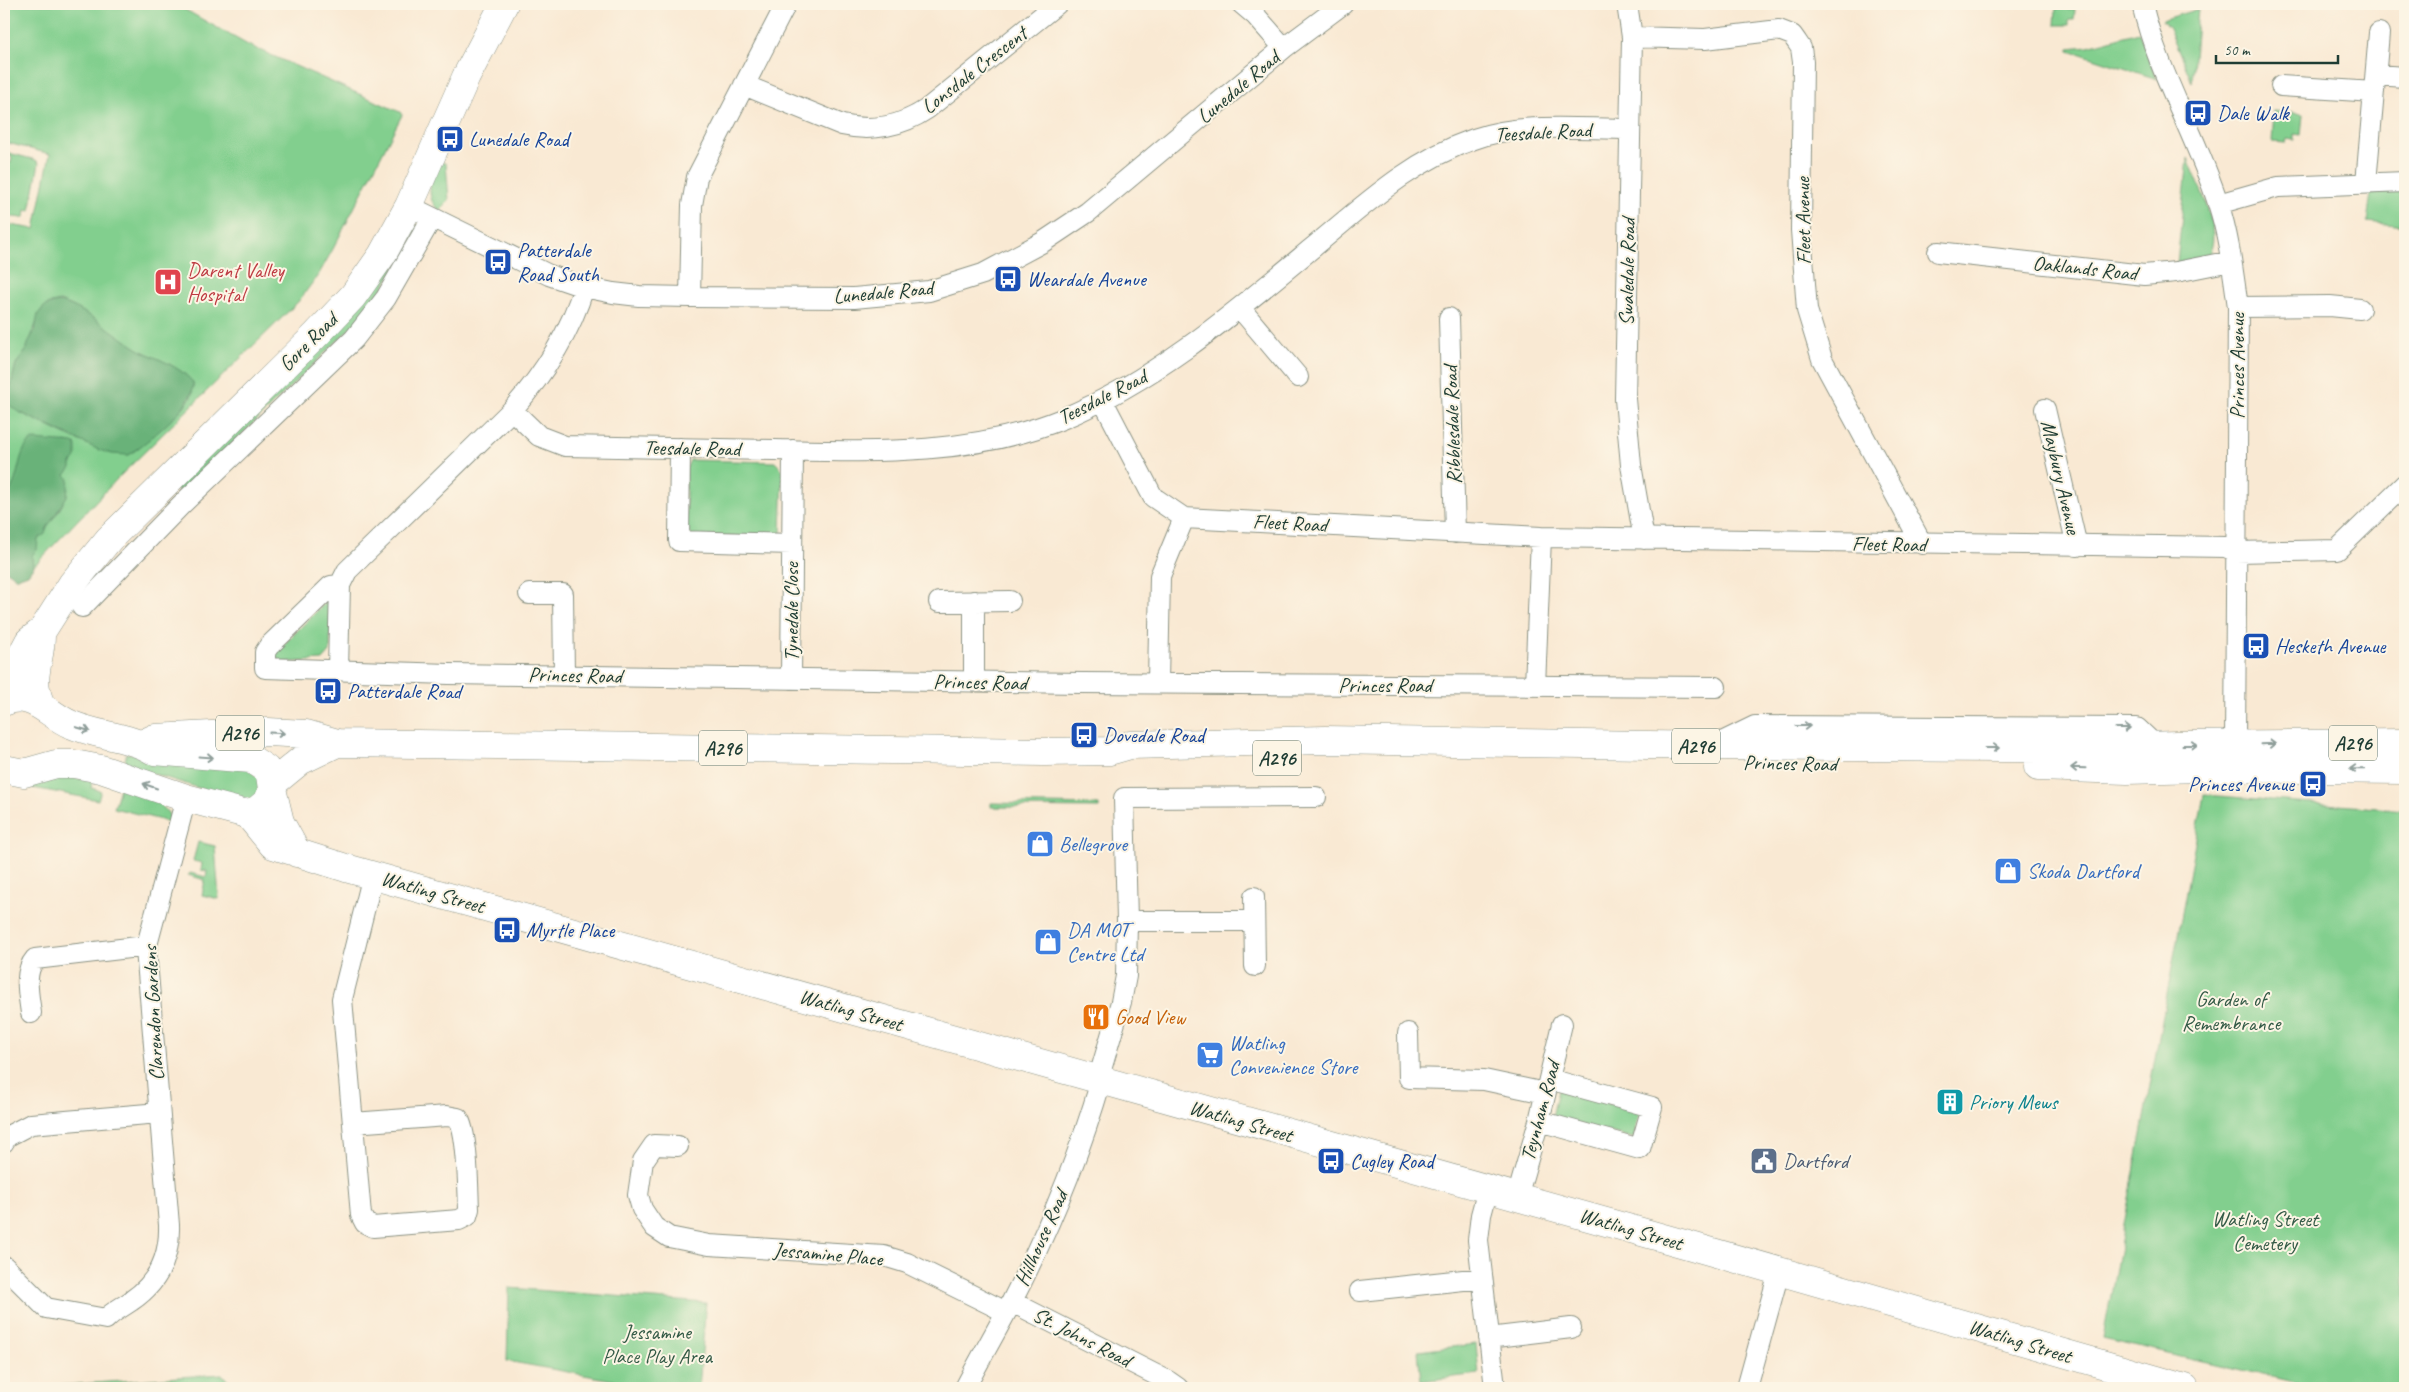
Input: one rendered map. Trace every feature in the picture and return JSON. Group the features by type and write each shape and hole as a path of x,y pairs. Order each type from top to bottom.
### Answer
{"main road":[{"name":"Gore Road","path":"4,688 29,641 42,631 72,584 102,546 317,334 352,296 382,255 420,212 466,77 504,4"},
{"name":"Gore Road","path":"41,705 36,692 34,675 41,649 42,631"},
{"path":"4,702 16,698 41,705 74,726 142,744 154,751 251,759 266,769 280,822 297,852"},
{"name":"Princes Road","path":"142,744 155,738 255,732 306,734 337,743 1109,751 1130,745 1325,740 1714,746 2131,749 2155,745 2235,745 2300,742 2405,743"},
{"name":"Princes Road","path":"247,813 263,807 269,800 272,786 300,761 337,743"},
{"name":"Princes Road","path":"1109,751 1123,759 1196,762 1218,758 1336,758 1955,765 2127,770 2262,768 2405,770"},
{"path":"8,771 32,772 56,764 74,764 108,772 186,798 247,813"},
{"name":"Watling Street","path":"247,813 273,845 373,875 1517,1197 2185,1388"}],"street":[{"path":"690,298 695,186 703,163 786,4"},
{"name":"Lonsdale Crescent","path":"744,85 842,125 859,128 889,126 909,120 927,109 1057,4"},
{"path":"1242,4 1255,15 1284,48"},
{"name":"Lunedale Road","path":"420,212 536,269 584,287 630,295 690,298 854,298 928,291 983,274 1043,242 1088,212 1284,48 1343,4"},
{"name":"Swaledale Road","path":"1627,4 1632,37 1625,399 1630,457 1644,539"},
{"name":"Princes Avenue","path":"2142,4 2158,52 2218,204 2231,261 2238,307 2235,745"},
{"name":"Fleet Avenue","path":"1632,37 1705,39 1779,30 1792,35 1801,48 1803,62 1802,230 1807,310 1822,359 1922,544"},
{"path":"2366,183 2380,33"},
{"path":"2281,86 2375,83 2405,77"},
{"name":"Teesdale Road","path":"512,410 539,436 566,446 894,451 952,447 1022,433 1060,420 1103,401 1171,360 1240,308 1388,185 1442,152 1476,138 1508,131 1540,128 1630,129"},
{"path":"2218,204 2278,187 2405,182"},
{"name":"Gore Road","path":"82,607 181,504 354,339 386,298 420,212"},
{"name":"Oaklands Road","path":"1938,252 2144,275 2176,272 2231,261"},
{"path":"338,670 340,585 346,570 528,393 548,362 576,310 584,287"},
{"path":"2238,307 2330,306 2360,309"},
{"path":"1240,308 1298,377"},
{"name":"Ribblesdale Road","path":"1449,318 1455,532"},
{"path":"1103,401 1153,497 1184,518 1160,576 1158,683"},
{"name":"Maybury Avenue","path":"2045,409 2077,546"},
{"name":"Tynedale Close","path":"680,448 679,540 792,544"},
{"name":"Tynedale Close","path":"790,679 793,450"},
{"path":"2236,552 2337,550 2405,484"},
{"path":"163,485 181,504"},
{"name":"Fleet Road","path":"1184,518 1541,537 2226,547 2236,552"},
{"path":"1535,686 1541,537"},
{"name":"Princes Road","path":"340,585 331,586 265,650 264,664 267,669 974,682 1535,686 1705,681"},
{"path":"529,594 563,594 564,675"},
{"path":"974,601 974,682"},
{"path":"939,602 1010,601"},
{"path":"2235,745 2243,755 2262,768"},
{"name":"Hillhouse Road","path":"965,1388 1009,1307 1077,1156 1124,988 1127,921 1124,798 1316,797"},
{"name":"Clarendon Gardens","path":"4,1266 46,1308 106,1318 111,1312 124,1306 146,1289 161,1269 169,1238 146,946 186,798"},
{"path":"353,1123 447,1116 458,1118 462,1126 465,1151 469,1209 467,1216 459,1220 373,1226 366,1224 361,1215 353,1123 342,996 373,875"},
{"path":"1254,897 1255,966"},
{"path":"1127,921 1254,921"},
{"path":"31,1013 28,973 35,959 146,946"},
{"name":"Teynham Road","path":"1517,1197 1539,1121 1562,1024"},
{"path":"1408,1033 1408,1078 1484,1080 1547,1086 1652,1107 1640,1149 1539,1121"},
{"path":"4,1142 6,1137 31,1124 159,1113"},
{"name":"Jessamine Place","path":"678,1146 654,1145 643,1160 638,1195 642,1209 654,1227 669,1237 709,1246 884,1256 907,1263 1009,1307"},
{"path":"1488,1189 1481,1215 1478,1240 1495,1388"},
{"path":"1747,1388 1779,1272"},
{"path":"1360,1291 1482,1278"},
{"name":"St. Johns Road","path":"1009,1307 1168,1381 1178,1388"},
{"path":"1489,1338 1571,1328"}],"green space":[{"name":"Darent Valley Hospital","path":"4,4 175,4 248,45 400,112 402,115 333,249 319,274 298,302 118,478 33,567 32,555 38,540 59,511 65,497 68,478 65,475 74,460 75,445 67,442 25,448 15,481 4,497 4,224 35,229 50,154 4,142","holes":["60,301 71,305 140,350 181,371 193,382 189,401 164,426 129,455 74,439 17,411 6,392 11,385 16,364 26,351 41,310 51,303"]},
{"path":"2056,8 2075,9 2074,20 2069,20 2069,25 2055,25"},
{"path":"2198,9 2192,82 2169,28 2162,20"},
{"path":"2139,32 2157,79 2069,50 2069,48 2088,46"},
{"path":"2274,111 2303,114 2301,135 2295,134 2295,140 2287,139 2286,143 2272,142"},
{"path":"9,153 36,160 39,163 30,211 26,210 25,216 22,218 5,216 4,212 4,184 8,162 11,163 12,157 9,156"},
{"path":"2188,158 2208,208 2213,235 2212,247 2207,257 2177,263"},
{"path":"438,160 446,164 449,200 440,211 431,199 430,193"},
{"path":"2405,186 2405,226 2367,222 2371,194"},
{"path":"411,226 417,228 372,307 182,493 176,489"},
{"path":"57,302 87,314 140,350 175,367 193,382 192,391 179,412 129,455 112,454 99,450 17,411 6,402 5,394 11,385 16,364 26,351 35,330 38,314 45,306"},
{"path":"33,440 73,443 76,445 76,458 65,475 69,479 67,496 45,534 38,539 37,550 32,555 33,567 28,574 17,578 4,569 4,497 14,484 23,451 27,444"},
{"path":"690,460 775,462 783,470 781,534 771,537 692,537 686,529 686,469"},
{"path":"328,600 331,602 330,652 323,660 277,663 272,656"},
{"path":"126,753 246,766 261,781 254,799 231,798 125,765"},
{"path":"65,776 92,781 91,788 101,791 98,800 28,787 39,781"},
{"path":"120,788 158,803 164,808 173,823 114,808"},
{"name":"Watling Street Cemetery","path":"2204,795 2405,810 2405,1388 2319,1388 2103,1338"},
{"path":"991,803 1099,805 1099,808 991,807"},
{"path":"198,842 215,846 219,899 202,895 205,880 188,875 190,873 206,877 207,871 201,870 202,863 193,861"},
{"path":"1558,1090 1640,1112 1634,1137 1552,1117"},
{"name":"Jessamine Place Play Area","path":"509,1288 706,1303 699,1388 656,1388 507,1361"},
{"path":"1476,1344 1479,1374 1421,1381 1418,1351"},
{"path":"222,1374 234,1388 23,1388"}],"place":[{"name":"Dale Walk","path":"2198,113"},
{"name":"Lunedale Road","path":"450,139"},
{"name":"Patterdale Road South","path":"498,262"},
{"name":"Weardale Avenue","path":"1008,279"},
{"name":"Darent Valley Hospital","path":"168,282"},
{"name":"Hesketh Avenue","path":"2256,646"},
{"name":"Patterdale Road","path":"328,691"},
{"name":"Dovedale Road","path":"1084,735"},
{"name":"Princes Avenue","path":"2313,784"},
{"name":"Bellegrove","path":"1040,844"},
{"name":"Skoda Dartford","path":"2008,871"},
{"name":"Myrtle Place","path":"507,930"},
{"name":"DA MOT Centre Ltd","path":"1048,942"},
{"name":"Good View","path":"1096,1017"},
{"name":"Watling Convenience Store","path":"1210,1055"},
{"name":"Priory Mews","path":"1950,1102"},
{"name":"Cugley Road","path":"1331,1161"},
{"name":"Dartford","path":"1764,1161"}],"park label":[{"name":"Garden of Remembrance","path":"2231,1011"}]}
